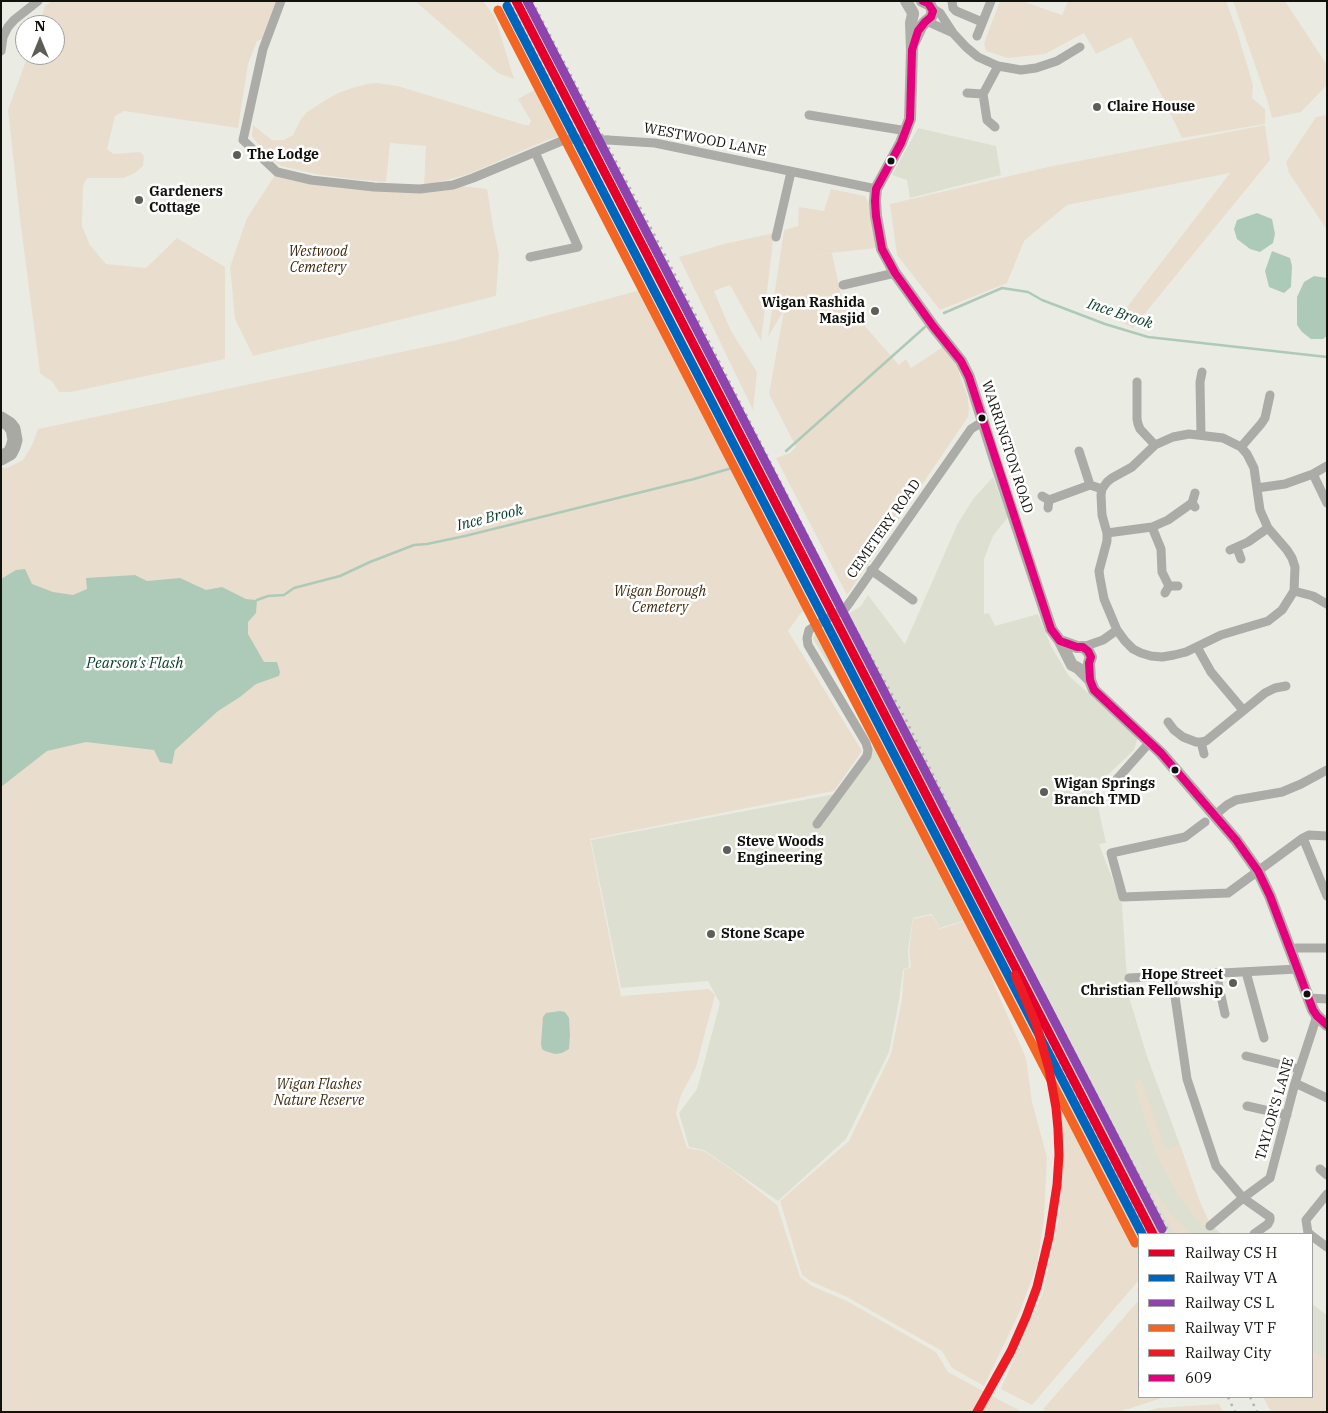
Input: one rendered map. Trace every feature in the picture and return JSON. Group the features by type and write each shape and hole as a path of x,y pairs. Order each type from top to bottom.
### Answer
{"highway":[{"path":"1,458 10,453 15,440 12,429 2,418"}],"main road":[{"path":"906,1 913,14 919,21 925,22 931,18 933,11 925,4 919,2 914,6 913,14"},
{"name":"WARRINGTON ROAD","path":"913,14 911,30 910,119 907,131 876,189 876,216 882,249 895,273 961,361 969,377 1032,576 1051,629 1060,641 1081,656 1094,690 1150,742 1204,821 1236,840 1258,871 1270,896 1308,998 1322,1020"},
{"name":"WARRINGTON ROAD","path":"912,50 916,35 925,22"}],"street":[{"path":"1,51 6,31 14,20 38,1"},
{"name":"WESTWOOD LANE","path":"281,1 264,49 244,140 277,172 311,180 374,187 420,189 453,185 564,140 574,139 655,143 876,189"},
{"path":"977,36 991,1"},
{"path":"952,2 953,8 956,11 982,22"},
{"path":"925,4 940,13 953,33 978,57 998,66 1021,70 1036,68 1057,61 1080,47"},
{"path":"1,23 14,20"},
{"path":"925,22 953,33"},
{"path":"995,127 987,120 983,94 998,66"},
{"path":"967,93 983,94"},
{"path":"809,115 907,131"},
{"path":"530,257 578,247 535,152"},
{"path":"776,237 791,172"},
{"path":"843,285 895,273"},
{"path":"1200,435 1197,382 1202,372"},
{"path":"1134,389 1138,424 1140,429 1155,445"},
{"path":"1240,447 1265,418 1270,395"},
{"name":"CEMETERY ROAD","path":"817,824 867,756 868,750 866,743 808,645 809,630 844,610 971,429 982,422"},
{"path":"1189,434 1223,438 1240,447 1247,454 1254,468 1260,510 1268,528 1287,550 1295,568 1294,591 1282,610 1268,621 1228,632 1197,647 1162,657 1141,654 1126,642 1118,630 1104,598 1100,578 1101,563 1107,541 1101,506 1102,489 1112,478 1132,467 1155,445 1173,437 1189,434"},
{"path":"1079,451 1090,485"},
{"path":"1257,488 1284,484 1313,474 1327,466"},
{"path":"1313,474 1327,503"},
{"path":"1046,501 1090,485 1102,489"},
{"path":"1107,533 1152,526 1168,520 1194,505 1195,493"},
{"path":"1152,526 1161,549 1162,572 1171,588"},
{"path":"1241,558 1234,549 1268,528"},
{"path":"871,570 913,600"},
{"path":"1294,591 1313,596 1327,604"},
{"path":"1081,656 1118,630"},
{"path":"1197,647 1212,672 1242,710"},
{"path":"1273,678 1275,688"},
{"path":"1168,722 1172,732 1189,740 1202,742 1265,693 1275,688 1286,686"},
{"path":"1117,778 1150,742"},
{"path":"1202,742 1204,754"},
{"path":"1327,770 1282,792 1236,800 1204,821 1185,837 1111,853 1123,897 1228,893 1303,838 1310,835 1327,836"},
{"path":"1303,838 1327,896"},
{"path":"1290,950 1296,948 1327,948"},
{"path":"1129,978 1297,969"},
{"path":"1246,972 1264,1038"},
{"path":"1216,973 1224,1014"},
{"path":"1172,976 1187,1079 1216,1166 1243,1198 1270,1217 1268,1224 1255,1233"},
{"path":"1308,998 1327,999"},
{"name":"TAYLOR'S LANE","path":"1210,1226 1270,1178 1299,1069 1322,1020"},
{"path":"1246,1056 1299,1069"},
{"path":"1295,1083 1327,1098"},
{"path":"1247,1106 1287,1115"},
{"path":"1308,1233 1306,1220 1327,1194"},
{"path":"1313,1236 1327,1247"}],"shaded area":[{"path":"918,128 996,146 1001,175 910,198 907,180 892,175"},
{"name":"Wigan Springs Branch TMD","path":"993,477 1008,517 993,536 984,559 984,614 989,613 995,626 1038,614 1051,646 1069,676 1138,737 1134,750 1094,788 1106,843 1099,844 1122,904 1128,994 1148,1059 1199,1200 1209,1222 1220,1233 1138,1233 1138,1235 1053,1066 1039,1068 1020,1012 980,933 880,748 813,639 815,633 861,606 868,595 905,644 957,525 973,499"},
{"path":"874,744 941,863 969,919 940,928 932,914 913,918 908,950 909,967 903,970 889,1052 846,1139 778,1201 704,1150 689,1147 679,1113 697,1089 720,1003 708,981 621,988 591,840 835,794"},
{"path":"1313,1305 1327,1315 1327,1361 1313,1353"}],"green space":[{"path":"52,1 279,1 266,28 265,38 257,41 248,64 238,128 124,111 115,116 107,149 113,154 140,152 144,156 143,166 135,173 123,178 87,178 83,186 82,226 90,245 106,264 146,268 177,238 225,267 225,359 71,392 59,392 52,381 40,373 8,110 24,65 65,65 65,15 42,15 45,6"},
{"path":"415,1 483,1 495,17 514,79 498,73"},
{"path":"1000,1 1022,1 1062,15 1068,1 1226,1 1253,85 1252,98 1265,109 1265,124 1182,138 1131,37 1096,54 1084,33 1045,54 1008,58 986,51 984,43"},
{"path":"1233,1 1285,1 1327,65 1327,85 1301,112 1272,118"},
{"path":"377,83 398,86 525,125 529,125 531,121 518,99 545,84 574,134 566,134 547,140 469,174 436,183 424,184 426,146 390,143 386,182 316,174 281,166 266,155 252,136 253,125 272,140 284,140 293,135 307,112 324,101 352,88"},
{"path":"1327,115 1327,230 1289,173 1286,162 1316,117"},
{"path":"1265,125 1270,160 1133,328 1117,320 1230,173 1067,205 1024,241 1007,283 940,310 897,255 890,204 1048,167"},
{"name":"Westwood Cemetery","path":"277,172 374,187 453,185 487,189 499,255 496,296 253,356 235,319 230,267 247,218"},
{"path":"831,189 865,196 872,209 877,248 831,253 793,259 832,253 842,300 899,365 906,359 911,368 943,347 957,367 968,398 969,410 968,417 847,595 776,458 790,453 796,447 769,394 784,310 768,337 784,230 798,226 799,207 824,211"},
{"path":"774,233 761,341 730,285 714,291 731,331 757,372 753,410 679,257 724,244"},
{"name":"Wigan Flashes Nature Reserve","path":"644,289 744,473 809,607 800,614 788,631 862,751 834,791 590,839 621,996 709,989 715,995 696,1067 681,1095 676,1113 687,1148 704,1151 777,1205 800,1277 812,1286 847,1301 936,1352 948,1372 1022,1412 1,1412 1,468 7,468 23,460 32,445 38,429 453,341"},
{"path":"932,915 940,929 968,920 1026,1058 1032,1102 1047,1157 1044,1219 1037,1265 1020,1311 984,1386 952,1368 942,1351 847,1297 810,1281 802,1275 780,1201 849,1141 891,1054 902,999 904,970 911,967 909,951 913,919"},
{"path":"1054,1072 1138,1234 1138,1281 1032,1405 1001,1389 1043,1292 1059,1218 1065,1142"},
{"path":"1141,1078 1165,1151 1180,1145 1199,1200 1209,1222 1203,1227 1177,1193 1157,1155 1134,1083"},
{"path":"1155,1192 1172,1216 1190,1233 1174,1233 1153,1194"},
{"path":"1138,1301 1138,1398 1162,1398 1119,1412 1044,1412 1044,1408"},
{"path":"1313,1353 1327,1361 1327,1412 1271,1412 1264,1398 1313,1398"},
{"path":"1219,1404 1223,1412 1144,1412 1158,1408"}],"water":[{"path":"1257,213 1272,219 1275,234 1273,243 1260,252 1250,249 1237,239 1234,229 1237,220"},
{"path":"1272,251 1290,258 1292,266 1291,287 1284,293 1269,287 1265,271"},
{"path":"1314,276 1327,278 1327,336 1323,339 1311,339 1297,325 1297,297 1304,282"},
{"name":"Pearson's Flash","path":"25,569 32,584 53,592 73,595 87,589 86,578 135,575 147,581 180,578 206,590 222,587 246,599 257,600 256,613 248,622 248,634 264,662 277,662 280,672 279,676 256,684 218,711 175,750 172,764 160,762 154,750 86,742 47,751 1,787 1,579 16,570"},
{"path":"565,1012 569,1018 569,1049 555,1054 542,1049 543,1017 546,1013"}],"waterway":[{"name":"Ince Brook","path":"944,313 1002,288 1028,292 1042,300 1105,324 1148,337 1327,357"},
{"name":"Ince Brook","path":"786,451 925,327"},
{"name":"Ince Brook","path":"257,600 268,596 284,595 294,588 340,576 414,545 465,536 732,468"}],"railway":[{"path":"509,1 763,497"},
{"path":"532,1 667,259 848,615 906,720 987,884 1169,1233"},
{"path":"1015,975 1147,1233"},
{"path":"1228,1398 1235,1412"},
{"path":"1250,1398 1257,1412"}],"transit line":[{"path":"516,1 1152,1233"},
{"path":"527,1 1162,1229"},
{"name":"609","path":"923,1 928,3 933,11 931,17 918,31 912,50 910,119 901,143 876,189 876,216 882,249 895,273 961,361 969,377 1051,629 1060,641 1077,647 1083,647 1088,651 1091,657 1089,663 1090,680 1094,690 1161,753 1236,840 1258,871 1270,896 1313,1010 1327,1025"},
{"path":"507,6 1141,1233"},
{"path":"498,10 1135,1243"}],"rail line":[{"name":"City","path":"977,1412 1011,1351 1037,1287 1049,1237 1057,1185 1058,1129 1049,1069 1036,1024 1015,975"}],"place":[{"name":"Claire House","path":"1097,107"},
{"name":"The Lodge","path":"237,155"},
{"name":"Gardeners Cottage","path":"139,200"},
{"name":"Wigan Rashida Masjid","path":"875,311"},
{"name":"Wigan Springs Branch TMD","path":"1044,792"},
{"name":"Steve Woods Engineering","path":"727,850"},
{"name":"Stone Scape","path":"711,934"},
{"name":"Hope Street Christian Fellowship","path":"1233,983"}],"park label":[{"name":"Wigan Borough Cemetery","path":"660,600"}]}
